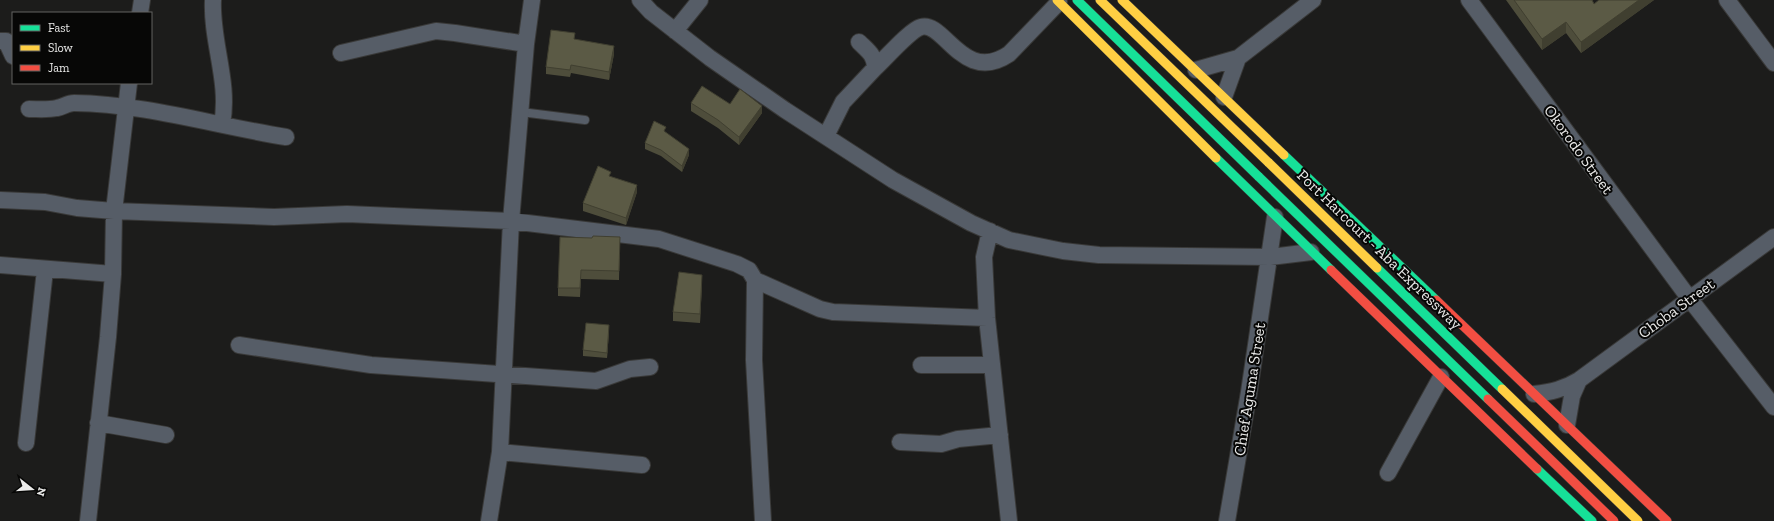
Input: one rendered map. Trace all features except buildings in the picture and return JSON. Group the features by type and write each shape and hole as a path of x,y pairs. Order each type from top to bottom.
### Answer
{"main road":[{"name":"Port Harcourt - Aba Expressway","path":"1077,0 1614,521"},
{"name":"Port Harcourt - Aba Expressway","path":"1100,0 1638,521"},
{"path":"1122,0 1667,521"},
{"path":"1058,1 1275,217 1441,378 1592,521"},
{"path":"1604,521 1612,504 1626,496 1640,494"}],"street":[{"path":"140,12 142,0"},
{"path":"213,0 212,15 224,82 225,108 222,124"},
{"path":"489,521 500,452 511,222 526,44 532,0"},
{"path":"640,0 651,12 710,58 893,180 971,223 1009,240 1063,251 1099,256 1270,257 1311,252"},
{"path":"675,31 700,0"},
{"path":"1196,70 1238,58 1313,0"},
{"name":"Okorodo Street","path":"1469,0 1689,298 1774,408"},
{"path":"1727,0 1774,63"},
{"path":"826,136 843,102 875,68 920,27 927,26 934,29 961,54 976,61 999,61 1009,54 1058,1"},
{"path":"341,52 436,31 455,32 526,44"},
{"path":"0,41 6,40 12,54"},
{"path":"859,42 873,55 875,59 875,68"},
{"path":"1224,97 1238,58"},
{"path":"88,521 113,274 114,211 129,84"},
{"path":"29,109 56,108 73,103 126,107 286,137"},
{"path":"0,200 45,202 77,208 114,211 274,217 347,214 511,222 659,240 736,264 749,270 755,280 754,360 763,521"},
{"name":"Chief Aguma Street","path":"1227,521 1270,257 1275,217"},
{"path":"990,231 984,257 987,318 1009,521"},
{"name":"Choba Street","path":"1534,394 1566,389 1774,237"},
{"path":"0,265 45,270 113,274"},
{"path":"26,443 45,270"},
{"path":"755,280 820,309 833,312 987,318"},
{"path":"239,345 372,365 596,381 630,369 650,367"},
{"path":"920,365 992,364"},
{"path":"1388,473 1441,378"},
{"path":"1567,425 1572,396 1579,380"},
{"path":"98,423 166,435"},
{"path":"900,442 941,444 958,439 1000,435"},
{"path":"500,452 642,465"}],"lane":[{"path":"521,112 585,120"}],"traffic: fast":[{"path":"1077,0 1259,177"},
{"path":"1284,155 1436,300"},
{"path":"1216,158 1331,270"},
{"path":"1259,177 1488,399"},
{"path":"1377,268 1502,389"},
{"path":"1537,469 1592,521"}],"traffic: slow":[{"path":"1057,0 1216,158"},
{"path":"1100,0 1269,163"},
{"path":"1122,0 1284,155"},
{"path":"1269,163 1377,268"},
{"path":"1502,389 1638,521"}],"traffic: jam":[{"path":"1331,270 1537,469"},
{"path":"1436,300 1667,521"},
{"path":"1488,399 1614,521"}]}
